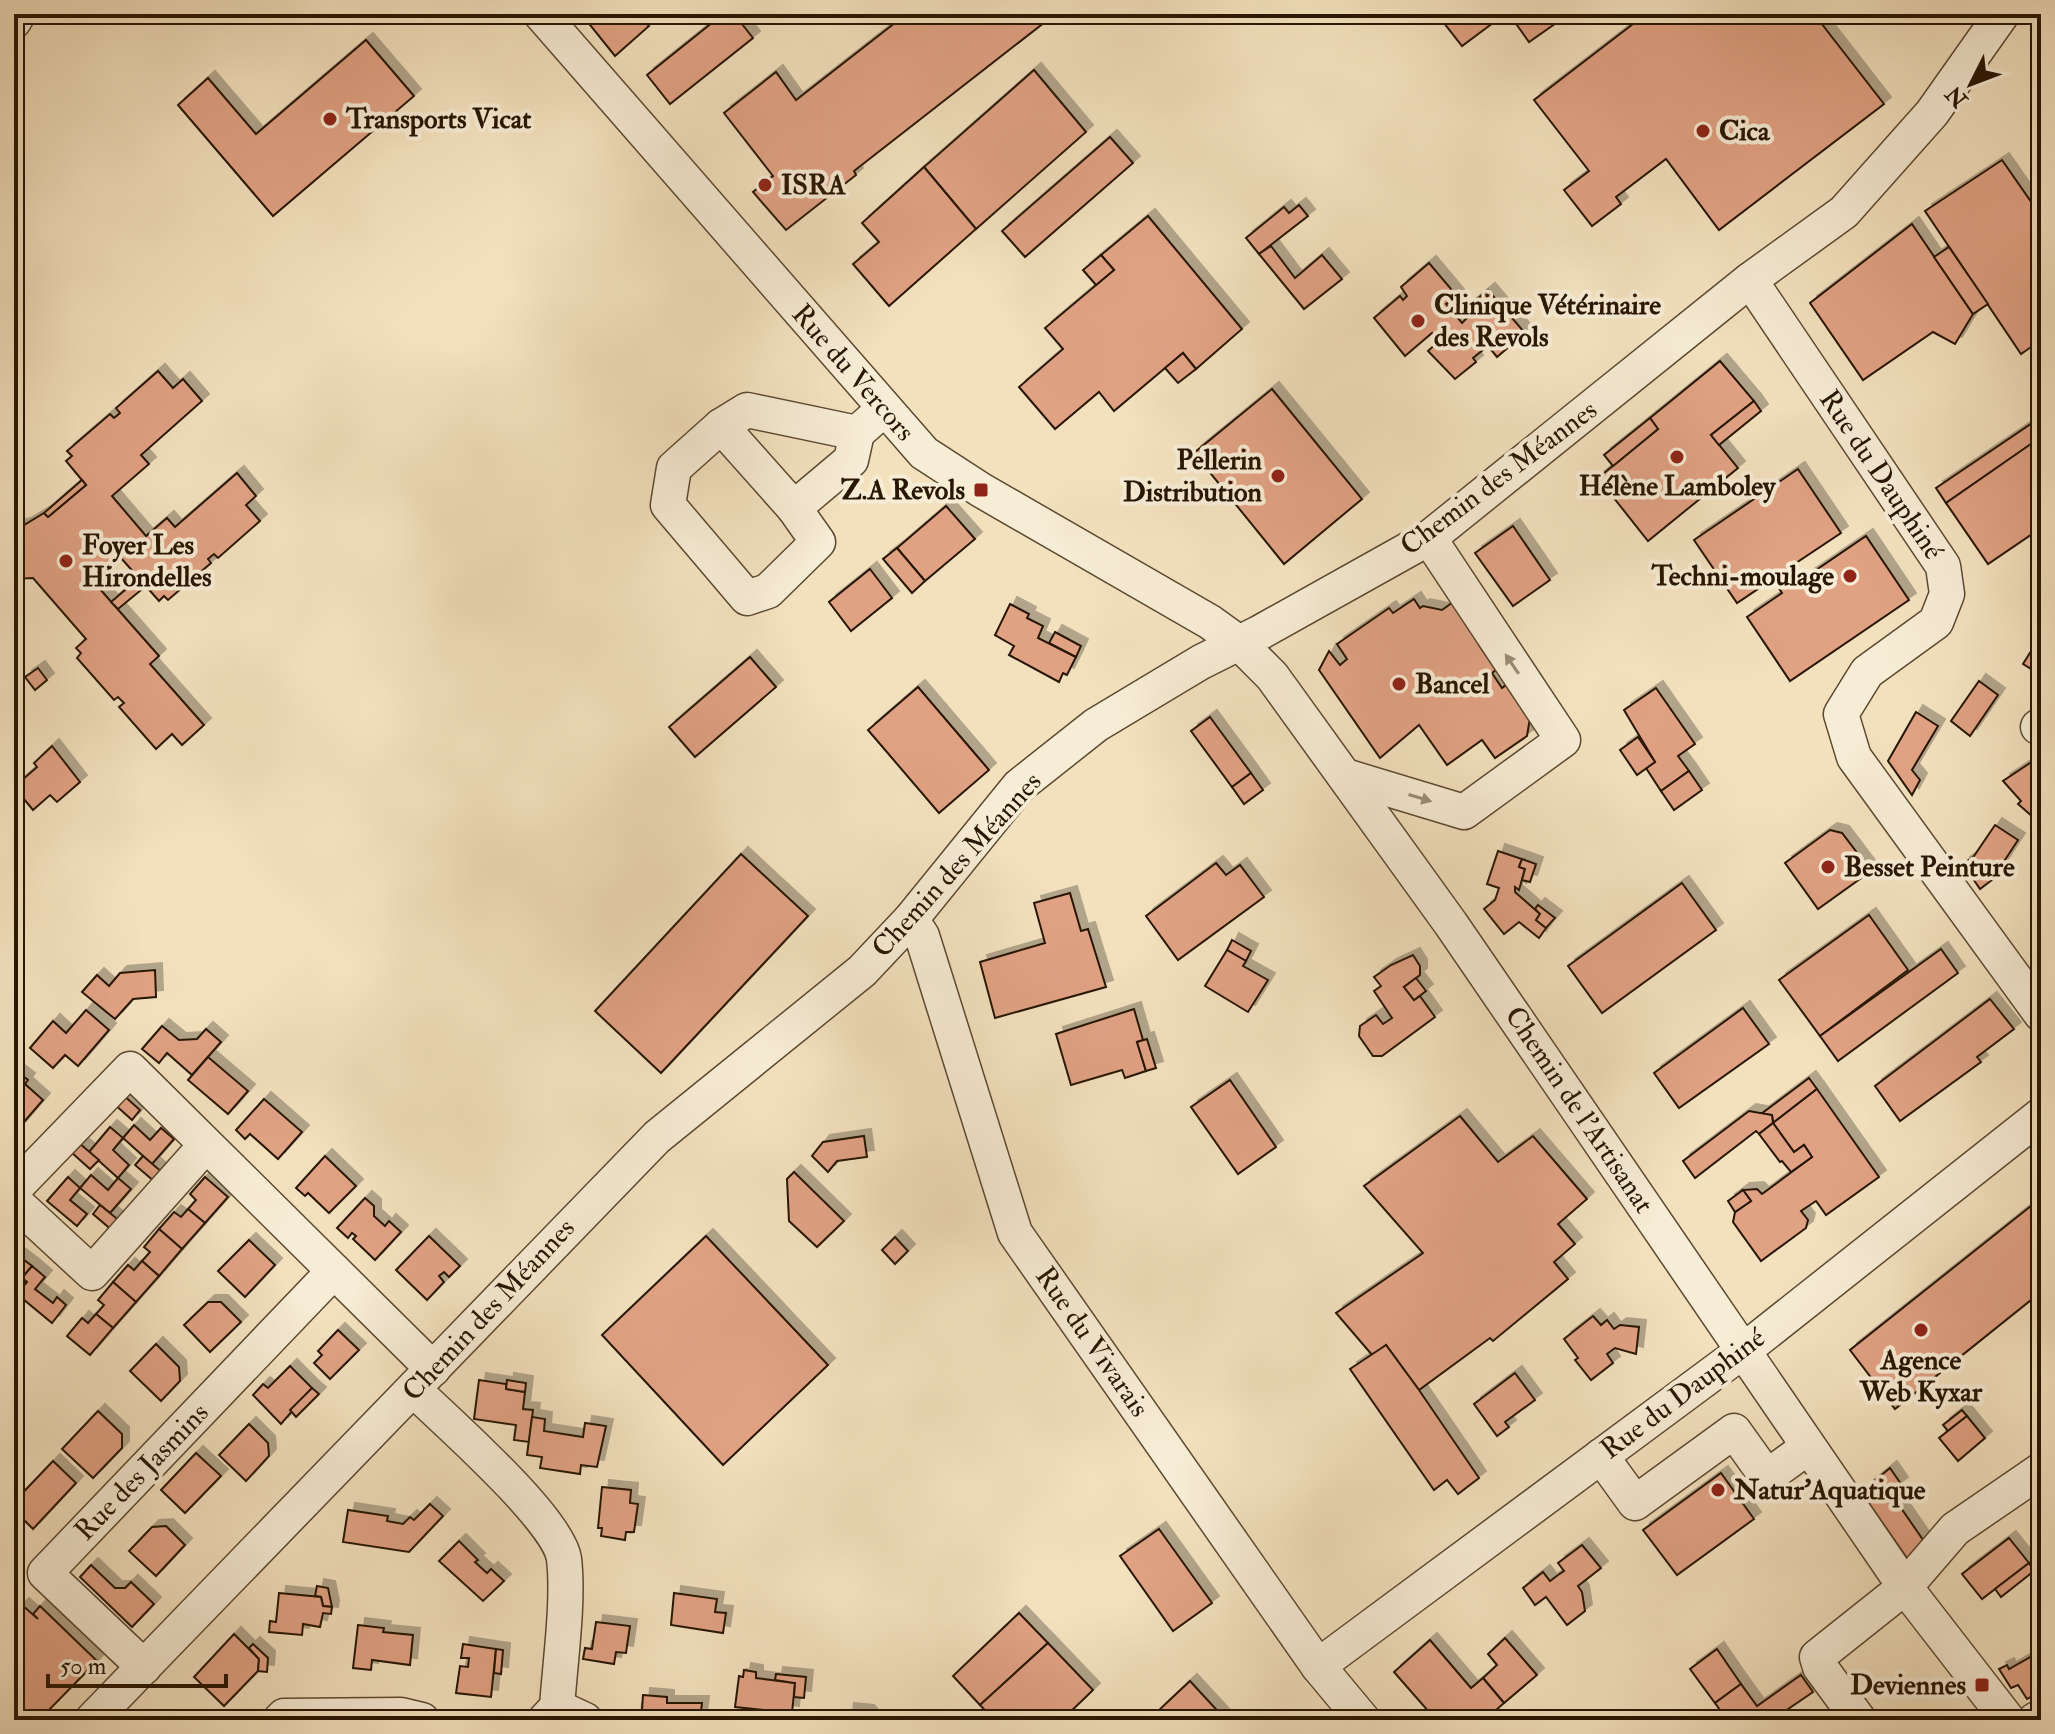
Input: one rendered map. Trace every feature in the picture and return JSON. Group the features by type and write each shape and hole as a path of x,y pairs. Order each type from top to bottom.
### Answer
{"street":[{"path":"14,21 18,14"},
{"name":"Rue du Vercors","path":"541,14 924,453 1210,622 1239,643"},
{"name":"Chemin des Méannes","path":"92,1720 657,1137 862,971 911,919 1019,786 1096,725 1201,662 1429,538 1750,280 1844,212 1932,113 2002,14"},
{"name":"Rue du Dauphiné","path":"1750,280 1943,566 1947,594 1936,622 1867,672 1841,714 1854,757 2041,1014"},
{"path":"794,508 851,460 857,433 884,409"},
{"path":"721,426 794,508 818,542 768,591 747,598 668,505 674,468 721,426 747,410 857,433"},
{"path":"1345,776 1464,812 1563,740 1429,538"},
{"name":"Chemin de l'Artisanat","path":"1239,643 1272,676 1451,924 1905,1587 2008,1720"},
{"name":"Rue du Vivarais","path":"911,919 922,936 1015,1233 1318,1666 1363,1720"},
{"path":"14,1189 130,1069 334,1271 554,1534 564,1556 562,1716"},
{"name":"Rue du Dauphiné","path":"1318,1666 1743,1351 2041,1115"},
{"path":"14,1201 92,1273 206,1145"},
{"name":"Rue des Jasmins","path":"144,1667 45,1573 334,1271"},
{"path":"1601,1456 1635,1503 1734,1431 1767,1477 1808,1447"},
{"path":"1859,1720 1820,1667 1817,1657 1905,1587 1955,1529 2041,1470"},
{"path":"280,1720 284,1716 401,1715 422,1720"},
{"path":"2035,1720 2041,1717"}],"building":[{"path":"639,14 649,26 615,56 582,15"},
{"path":"723,14 734,14 753,38 670,104 647,75"},
{"path":"890,14 1039,14 1045,22 854,171 856,175 786,230 753,192 773,176 724,113 776,72 796,100 896,22"},
{"path":"1437,14 1505,14 1462,46"},
{"path":"1509,14 1569,14 1529,42"},
{"name":"Cica","path":"1646,14 1814,14 1884,104 1719,230 1666,159 1616,197 1621,204 1592,226 1564,190 1589,171 1534,100"},
{"name":"Transports Vicat","path":"366,40 414,96 273,216 178,105 208,78 256,134"},
{"path":"1034,70 1086,132 976,229 924,167"},
{"path":"1110,137 1133,163 1025,257 1002,231"},
{"path":"2002,160 2041,216 2041,340 2021,354 1925,211"},
{"path":"924,167 976,229 889,306 853,264 879,242 862,223"},
{"path":"1299,205 1308,216 1259,254 1246,238 1284,207 1289,213"},
{"path":"1148,216 1242,329 1196,369 1183,353 1114,411 1099,392 1055,429 1019,387 1063,349 1045,328 1114,270 1101,255"},
{"path":"1912,224 1973,314 1955,344 1933,332 1863,380 1810,303"},
{"path":"1271,246 1295,278 1322,255 1342,279 1304,309 1259,254"},
{"path":"1949,247 1988,304 1973,314 1934,257"},
{"path":"1101,255 1114,270 1096,285 1083,270"},
{"name":"Clinique Vétérinaire des Revols","path":"1429,263 1457,296 1446,304 1462,323 1470,315 1465,309 1488,290 1525,333 1497,357 1488,346 1473,358 1476,362 1455,379 1428,351 1439,341 1432,333 1405,356 1374,318 1400,296 1403,300 1407,296 1401,287"},
{"path":"1183,353 1196,369 1178,383 1165,368"},
{"name":"Hélène Lamboley","path":"1720,361 1754,401 1711,435 1738,468 1648,541 1598,478 1658,429 1650,418"},
{"name":"Foyer Les Hirondelles","path":"158,371 173,388 183,379 202,401 141,455 149,464 112,496 146,536 167,518 175,527 237,473 256,496 246,505 260,521 218,558 214,554 208,559 211,563 168,600 164,596 159,601 121,558 105,573 99,588 159,656 150,664 204,725 182,745 172,734 156,749 119,707 124,703 118,697 114,700 77,658 81,653 76,648 86,639 33,578 14,579 14,527 24,525 44,513 48,517 86,485 66,461 72,456 67,451 110,414 114,418 120,413 116,408"},
{"name":"Pellerin Distribution","path":"1272,389 1362,499 1284,564 1194,453"},
{"path":"1754,401 1761,411 1719,445 1711,435"},
{"path":"2041,417 2041,437 1946,503 1936,488"},
{"path":"1650,418 1658,429 1613,466 1604,455"},
{"path":"2041,437 2041,528 1988,564 1946,503"},
{"name":"Techni-moulage","path":"1798,469 1841,533 1781,573 1791,587 1866,536 1909,600 1790,681 1747,617 1782,593 1773,579 1737,603 1694,540"},
{"path":"82,480 86,485 48,517 44,513"},
{"path":"946,506 975,539 925,581 897,548"},
{"path":"1513,526 1550,580 1513,606 1475,553"},
{"path":"897,548 925,581 912,593 883,559"},
{"path":"870,569 892,598 851,631 829,602"},
{"path":"139,578 146,586 118,609 111,602"},
{"path":"1414,599 1420,608 1442,610 1456,600 1486,641 1479,645 1496,670 1492,673 1502,688 1506,685 1530,718 1527,736 1495,758 1482,740 1447,765 1419,725 1380,758 1319,670 1329,651 1340,665 1347,659 1337,644 1389,608 1393,613"},
{"path":"1010,604 1043,626 1038,638 1076,657 1067,675 1063,673 1059,682 1009,655 1014,646 995,635"},
{"path":"1055,632 1081,646 1076,657 1049,643"},
{"path":"2041,635 2041,675 2023,664"},
{"path":"750,657 776,687 695,757 669,727"},
{"path":"38,668 47,680 35,690 25,677"},
{"path":"1979,681 1998,695 1970,736 1951,721"},
{"path":"918,687 989,770 939,813 868,730"},
{"path":"1656,688 1695,744 1678,756 1689,771 1661,791 1646,768 1655,762 1624,710"},
{"path":"1916,712 1938,726 1912,770 1920,780 1912,795 1888,761"},
{"path":"1210,717 1251,773 1232,787 1191,731"},
{"path":"1638,737 1655,762 1637,775 1620,750"},
{"path":"52,746 80,782 57,802 50,795 33,810 14,787 37,767 34,763"},
{"path":"2030,763 2038,770 2041,767 2041,808 2033,817 2018,804 2021,801 2003,781"},
{"path":"1689,771 1702,790 1674,810 1661,791"},
{"path":"1251,773 1263,790 1244,804 1232,787"},
{"path":"1995,825 2018,840 1999,869 2001,873 1980,889 1963,864 1974,856"},
{"name":"Besset Peinture","path":"1830,830 1842,833 1871,871 1818,909 1785,863"},
{"path":"1498,851 1522,859 1519,867 1525,869 1519,890 1515,887 1515,892 1540,914 1536,920 1546,928 1539,938 1519,922 1504,934 1484,909 1495,900 1499,888 1487,884"},
{"path":"741,854 808,916 661,1073 595,1011"},
{"path":"1522,859 1536,864 1530,882 1522,880 1525,869 1519,867"},
{"path":"1216,863 1226,875 1240,865 1264,897 1178,960 1146,916"},
{"path":"1682,883 1716,930 1602,1013 1568,966"},
{"path":"1070,893 1081,931 1088,929 1106,987 995,1018 980,962 1045,943 1034,903"},
{"path":"1538,905 1555,918 1546,928 1536,920 1540,914 1535,909"},
{"path":"1869,915 1908,970 1820,1036 1779,980"},
{"path":"1232,940 1251,951 1246,961 1227,950"},
{"path":"1941,949 1958,973 1838,1061 1820,1036"},
{"path":"1227,950 1246,961 1243,966 1268,980 1248,1012 1205,986"},
{"path":"1413,955 1420,966 1420,975 1404,987 1414,1000 1420,996 1435,1017 1382,1056 1373,1056 1359,1036 1360,1026 1376,1015 1383,1024 1392,1018 1374,991 1381,986 1374,977"},
{"path":"155,970 156,997 133,999 115,1019 82,992 97,975 109,986 120,973"},
{"path":"1416,978 1426,991 1414,1000 1404,987"},
{"path":"1990,999 2014,1029 1977,1057 1981,1062 1900,1121 1875,1086"},
{"path":"1743,1008 1769,1044 1679,1108 1654,1073"},
{"path":"1134,1009 1143,1040 1137,1042 1146,1071 1125,1078 1122,1070 1071,1085 1056,1034"},
{"path":"86,1010 109,1030 78,1066 65,1055 53,1068 30,1048 53,1021 66,1033"},
{"path":"162,1026 179,1040 197,1039 206,1029 221,1042 192,1075 167,1053 159,1063 142,1049"},
{"path":"1147,1039 1156,1068 1146,1071 1137,1042"},
{"path":"208,1057 248,1091 228,1114 188,1080"},
{"path":"14,1069 28,1080 25,1084 43,1100 18,1129 14,1125"},
{"path":"1809,1078 1817,1089 1773,1123 1772,1115 1761,1114"},
{"path":"1230,1080 1276,1147 1238,1174 1191,1107"},
{"path":"1817,1089 1879,1177 1826,1215 1816,1201 1801,1211 1808,1220 1806,1228 1761,1261 1733,1222 1735,1212 1751,1201 1743,1190 1757,1189 1762,1194 1812,1157 1804,1145 1794,1152 1773,1123"},
{"path":"121,1093 140,1110 132,1120 112,1102"},
{"path":"264,1099 302,1132 278,1159 250,1134 245,1139 236,1130"},
{"path":"1749,1111 1772,1115 1773,1123 1759,1134 1756,1131 1695,1178 1683,1161"},
{"path":"1460,1116 1498,1162 1533,1136 1587,1199 1558,1224 1575,1244 1554,1262 1568,1279 1493,1341 1490,1338 1419,1390 1386,1345 1373,1356 1336,1313 1423,1253 1364,1186"},
{"path":"1773,1123 1794,1152 1804,1145 1812,1157 1791,1172 1759,1134"},
{"path":"134,1125 150,1140 161,1128 174,1139 152,1164 123,1138"},
{"path":"110,1127 123,1138 113,1150 129,1165 118,1178 89,1152"},
{"path":"864,1136 867,1157 837,1161 828,1172 812,1156 823,1142"},
{"path":"79,1143 99,1160 90,1169 71,1152"},
{"path":"143,1156 163,1173 155,1182 135,1165"},
{"path":"325,1156 356,1186 329,1213 308,1193 305,1196 296,1188"},
{"path":"794,1172 844,1221 817,1247 789,1221 787,1179"},
{"path":"91,1175 108,1190 118,1178 131,1189 110,1213 80,1188"},
{"path":"68,1177 80,1188 70,1200 87,1214 77,1226 47,1201"},
{"path":"205,1177 228,1197 205,1223 188,1209 196,1200 190,1194"},
{"path":"1743,1190 1751,1201 1735,1212 1728,1201"},
{"path":"365,1198 374,1206 374,1216 385,1226 389,1221 401,1232 375,1260 353,1239 356,1236 352,1233 348,1238 337,1228"},
{"path":"2041,1198 2041,1292 1895,1409 1850,1350"},
{"path":"100,1205 121,1222 113,1231 93,1214"},
{"path":"188,1209 205,1223 182,1249 159,1229 174,1212 181,1217"},
{"path":"159,1229 182,1249 159,1276 142,1261 150,1252 144,1247"},
{"path":"429,1236 460,1266 449,1277 444,1272 439,1276 444,1282 427,1300 396,1270"},
{"path":"706,1236 828,1365 723,1465 602,1335"},
{"path":"895,1237 908,1251 895,1264 882,1250"},
{"path":"249,1240 275,1265 245,1297 218,1271"},
{"path":"19,1256 32,1266 22,1278 27,1282 17,1294 14,1292 14,1262"},
{"path":"142,1261 159,1276 136,1302 113,1282 128,1265 134,1270"},
{"path":"32,1266 45,1277 35,1289 53,1303 57,1297 66,1305 52,1323 17,1294 27,1282 22,1278"},
{"path":"113,1282 136,1302 113,1328 96,1314 104,1305 98,1300"},
{"path":"208,1302 221,1302 241,1322 210,1352 184,1325"},
{"path":"96,1314 113,1328 90,1355 67,1336 82,1318 88,1323"},
{"path":"1593,1316 1601,1325 1607,1320 1614,1329 1620,1325 1639,1327 1636,1354 1615,1348 1607,1354 1613,1363 1591,1380 1564,1339"},
{"path":"338,1330 359,1350 330,1379 314,1363 322,1355 318,1351"},
{"path":"156,1344 179,1367 180,1381 161,1401 130,1371"},
{"path":"1386,1345 1479,1478 1458,1494 1447,1480 1434,1490 1350,1369"},
{"path":"290,1366 312,1388 281,1424 253,1395 263,1384 268,1388"},
{"path":"1515,1373 1535,1400 1505,1422 1509,1427 1497,1436 1474,1404"},
{"path":"479,1380 506,1384 506,1389 525,1392 523,1409 533,1410 529,1442 514,1440 516,1425 474,1419"},
{"path":"507,1380 526,1383 525,1392 506,1389"},
{"path":"312,1388 319,1394 296,1417 290,1410"},
{"path":"1962,1410 1967,1416 1948,1431 1943,1425"},
{"path":"98,1411 122,1434 122,1448 93,1478 62,1449"},
{"path":"1967,1416 1985,1438 1958,1461 1939,1438"},
{"path":"532,1417 545,1419 544,1431 583,1437 585,1423 606,1426 597,1467 581,1465 580,1474 540,1468 542,1457 527,1455"},
{"path":"249,1424 268,1443 269,1456 246,1481 219,1455"},
{"path":"196,1453 221,1476 185,1513 161,1490"},
{"path":"53,1461 76,1483 33,1529 14,1510 14,1502"},
{"path":"1890,1468 1901,1484 1890,1492 1930,1550 1911,1564 1861,1492"},
{"path":"1721,1473 1754,1519 1677,1575 1643,1530"},
{"path":"602,1487 631,1490 630,1503 638,1504 634,1532 626,1532 625,1540 601,1536 602,1528 598,1528"},
{"path":"430,1504 443,1516 409,1552 343,1542 348,1510 388,1516 387,1521 403,1524 410,1517 414,1520"},
{"path":"166,1526 185,1545 156,1576 129,1551 152,1527"},
{"path":"1159,1529 1212,1603 1173,1631 1120,1556"},
{"path":"2009,1538 2029,1563 1982,1599 1962,1574"},
{"path":"459,1541 487,1573 491,1569 504,1581 483,1601 439,1561"},
{"path":"1582,1545 1601,1568 1578,1586 1585,1611 1567,1625 1546,1597 1535,1605 1523,1588 1543,1572 1550,1581 1564,1571 1558,1563"},
{"path":"2029,1563 2034,1571 2001,1597 1995,1589"},
{"path":"91,1565 115,1588 125,1588 131,1582 154,1604 132,1627 80,1577"},
{"path":"317,1586 328,1588 332,1607 323,1606 321,1597 315,1596"},
{"path":"279,1593 321,1597 323,1606 332,1607 331,1614 323,1613 320,1627 303,1624 302,1635 269,1632 270,1621 276,1622"},
{"path":"674,1593 717,1599 715,1612 726,1613 723,1633 671,1625"},
{"path":"22,1605 38,1619 33,1614 40,1606 97,1661 39,1720 14,1720 14,1613"},
{"path":"1019,1613 1048,1643 980,1705 953,1676"},
{"path":"596,1622 630,1626 626,1653 616,1652 614,1664 583,1659 585,1648 592,1649"},
{"path":"358,1625 384,1628 383,1632 413,1635 410,1665 372,1660 371,1670 353,1668"},
{"path":"234,1634 259,1659 258,1671 224,1706 194,1677"},
{"path":"1505,1638 1537,1675 1504,1703 1483,1678 1497,1665 1488,1654"},
{"path":"1430,1640 1471,1688 1483,1678 1504,1703 1485,1720 1436,1720 1394,1672"},
{"path":"1048,1643 1093,1690 1062,1720 994,1720 980,1705"},
{"path":"253,1644 268,1658 267,1672 258,1671 259,1659 249,1648"},
{"path":"463,1644 496,1649 491,1697 456,1693 460,1666 468,1667 469,1658 461,1658"},
{"path":"496,1649 503,1650 501,1674 494,1673"},
{"path":"1717,1649 1741,1684 1715,1703 1690,1669"},
{"path":"2041,1651 2041,1691 2027,1699 2018,1685 2011,1688 1999,1669 2007,1665 2009,1669"},
{"path":"744,1670 756,1672 756,1678 795,1683 792,1713 735,1707 739,1676 743,1677"},
{"path":"776,1674 806,1677 804,1698 794,1697 795,1683 775,1680"},
{"path":"1801,1675 1813,1692 1772,1720 1727,1720 1715,1703 1741,1684 1757,1706"},
{"path":"1190,1681 1226,1720 1168,1720 1159,1710"},
{"path":"643,1695 667,1697 667,1703 702,1703 700,1720 634,1720 635,1710 642,1710"},
{"path":"847,1710 867,1712 874,1720 846,1720"}],"place":[{"name":"Transports Vicat","path":"330,119"},
{"name":"Cica","path":"1703,131"},
{"name":"ISRA","path":"765,185"},
{"name":"Clinique Vétérinaire des Revols","path":"1418,321"},
{"name":"Hélène Lamboley","path":"1677,457"},
{"name":"Pellerin Distribution","path":"1278,476"},
{"name":"Z.A Revols","path":"981,490"},
{"name":"Foyer Les Hirondelles","path":"66,561"},
{"name":"Techni-moulage","path":"1850,576"},
{"name":"Bancel","path":"1399,684"},
{"name":"Besset Peinture","path":"1828,867"},
{"name":"Agence Web Kyxar","path":"1921,1330"},
{"name":"Natur'Aquatique","path":"1718,1490"},
{"name":"Deviennes","path":"1982,1685"}]}
